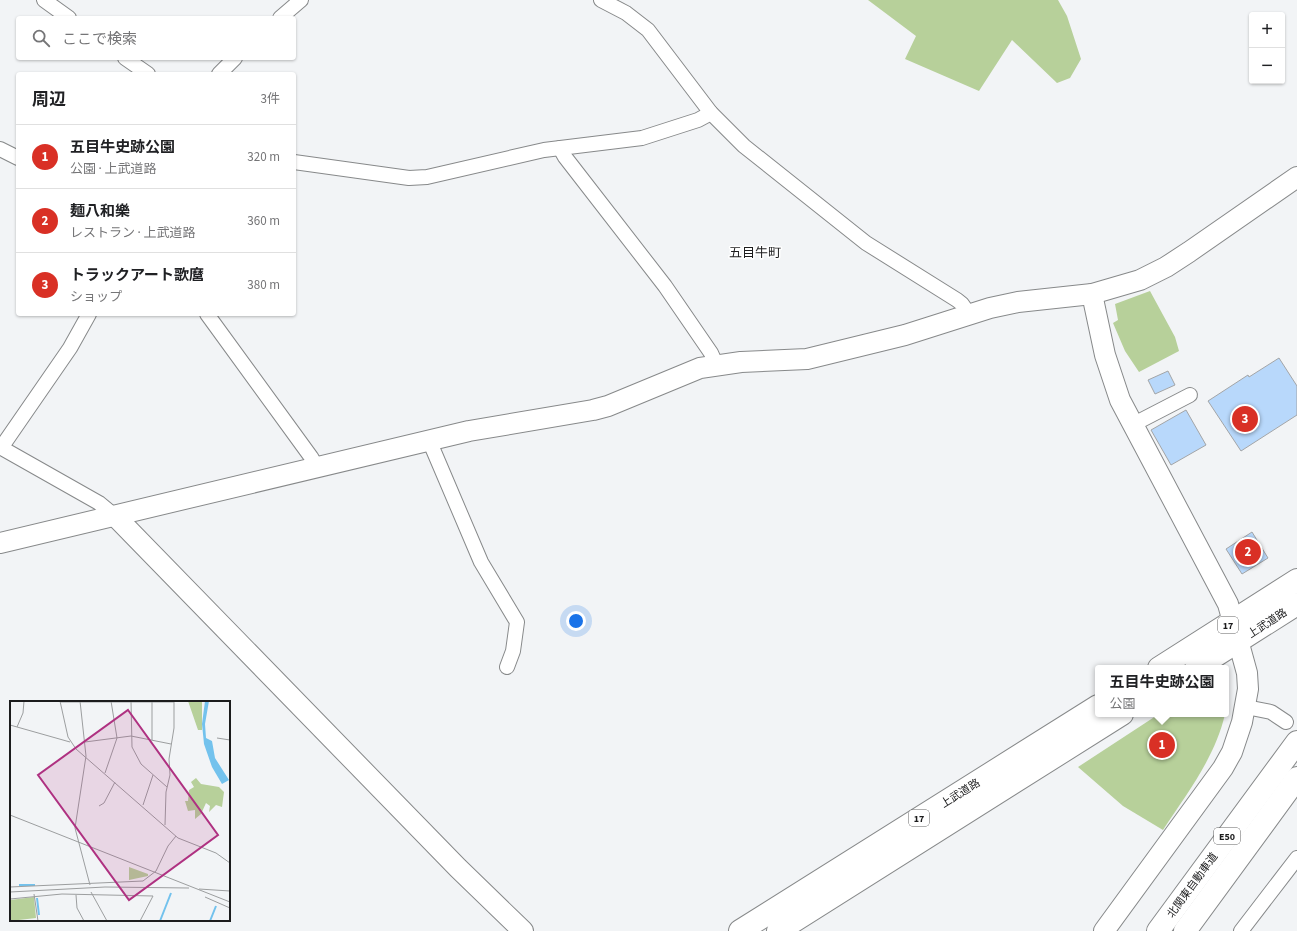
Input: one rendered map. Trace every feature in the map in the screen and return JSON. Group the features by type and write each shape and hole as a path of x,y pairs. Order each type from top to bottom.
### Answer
{"highway":[{"name":"上武道路","path":"1199,665 1235,632 1297,580"},
{"name":"上武道路","path":"1165,665 1297,604"},
{"name":"上武道路","path":"740,931 1095,708"},
{"name":"上武道路","path":"778,931 1117,717"},
{"name":"北関東自動車道","path":"1158,931 1297,742"},
{"name":"北関東自動車道","path":"1185,931 1297,778"}],"street":[{"path":"44,0 66,16"},
{"path":"282,16 301,0"},
{"path":"602,0 626,13 648,30 710,113 744,146 838,222 893,261 957,300 969,314"},
{"path":"128,60 145,72"},
{"path":"221,72 233,60"},
{"path":"296,162 409,178 434,175 544,150 642,138 698,120 710,113"},
{"path":"560,148 565,157 665,286 711,353 716,364"},
{"path":"0,149 16,157"},
{"path":"0,543 116,517 316,466 469,431 593,410 608,406 686,372 716,364 807,359 839,353 906,335 969,314 1018,302 1092,294 1140,280 1166,267 1297,177"},
{"path":"1092,294 1105,355 1120,400 1132,425 1186,522 1228,604 1247,673 1246,707 1238,738 1223,768 1104,931"},
{"path":"88,316 70,348 1,448 99,503 116,517 463,873 523,931"},
{"path":"208,316 312,456 316,466"},
{"path":"1132,425 1190,395"},
{"path":"429,440 481,562 516,622 513,651 507,667"},
{"path":"1246,707 1270,712 1286,722"},
{"path":"1241,931 1297,858"}],"green space":[{"path":"868,0 1058,0 1067,16 1081,59 1070,78 1057,83 1012,40 979,91 905,59 916,36"},
{"path":"1150,291 1175,337 1179,351 1139,372 1125,351 1113,323 1118,320 1115,304"},
{"path":"1154,717 1224,717 1214,745 1199,775 1163,830 1123,806 1078,767"}],"building":[{"path":"1279,358 1297,386 1297,415 1241,451 1208,401 1248,375 1249,377"},
{"path":"1168,371 1175,385 1155,394 1148,380"},
{"path":"1186,410 1206,445 1171,465 1151,430"},
{"path":"1252,532 1268,558 1242,574 1226,549"}],"place":[{"name":"トラックアート歌麿","path":"1245,419"},
{"name":"麺八和樂","path":"1248,552"},
{"name":"五目牛史跡公園","path":"1162,745"}],"district":[{"name":"五目牛町","path":"755,252"}]}
